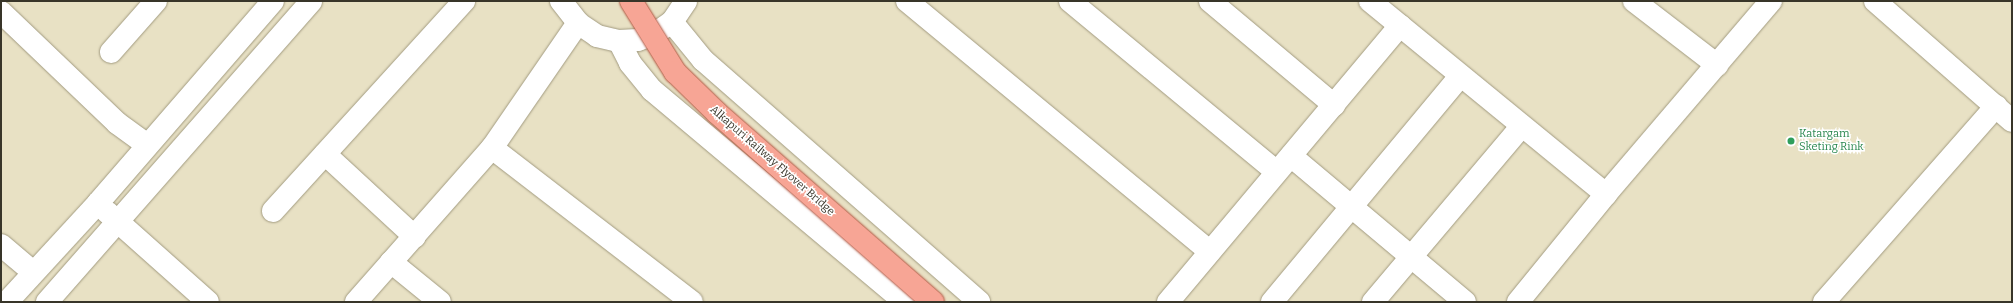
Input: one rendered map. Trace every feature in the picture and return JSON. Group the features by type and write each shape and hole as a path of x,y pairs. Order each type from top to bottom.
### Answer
{"main road":[{"name":"Alkapuri Railway Flyover Bridge","path":"631,1 675,72 717,113 933,302"}],"street":[{"path":"111,52 156,1"},
{"path":"7,302 98,203 273,1"},
{"path":"46,302 311,1"},
{"path":"273,211 464,1"},
{"path":"561,1 578,24 597,36 619,41 638,40 656,33 672,22 686,1"},
{"path":"907,1 1210,252"},
{"path":"1070,1 1277,172"},
{"path":"1210,1 1334,105"},
{"path":"1370,1 1521,127 1606,194"},
{"path":"1634,1 1717,65"},
{"path":"1518,302 1606,194 1771,1"},
{"path":"1824,302 2008,116 1875,1"},
{"path":"1,12 117,124 147,145"},
{"path":"672,22 703,60 979,302"},
{"path":"356,302 492,148 578,24"},
{"path":"1168,302 1400,26"},
{"path":"619,41 630,63 652,90 905,302"},
{"path":"1272,302 1350,206 1460,76"},
{"path":"1373,302 1521,127"},
{"path":"492,148 692,302"},
{"path":"325,154 415,237"},
{"path":"1291,156 1464,302"},
{"path":"98,203 208,302"},
{"path":"1,245 33,272"},
{"path":"391,262 440,302"}],"place":[{"name":"Katargam Sketing Rink","path":"1791,141"}]}
